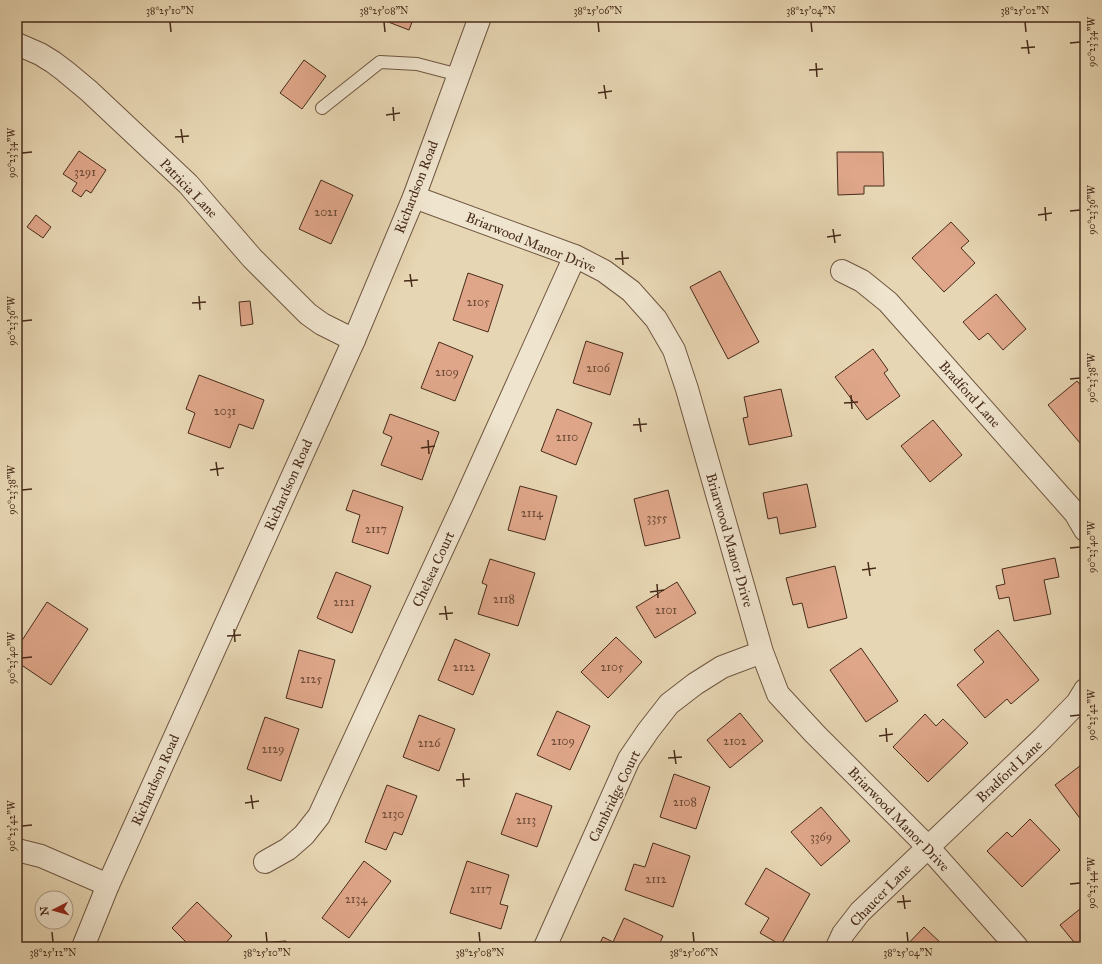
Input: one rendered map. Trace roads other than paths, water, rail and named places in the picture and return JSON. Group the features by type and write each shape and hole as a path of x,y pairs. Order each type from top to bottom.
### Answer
{"street":[{"name":"Richardson Road","path":"83,947 108,885 354,340 414,197 480,17"},
{"name":"Patricia Lane","path":"17,44 40,54 65,70 188,184 252,258 308,314 322,324 354,340"},
{"name":"Briarwood Manor Drive","path":"414,197 575,256 604,271 631,291 656,318 674,350 689,396 762,652 778,694 815,734 928,847 1017,947"},
{"name":"Chelsea Court","path":"265,862 288,849 304,834 319,816 466,500 575,256"},
{"name":"Bradford Lane","path":"842,271 862,281 888,302 1075,513 1085,530"},
{"name":"Cambridge Court","path":"545,947 629,759 648,731 669,704 695,684 722,667 762,652"},
{"name":"Bradford Lane","path":"928,847 1043,738 1077,703 1085,690"},
{"name":"Chaucer Lane","path":"837,947 843,934 860,912 928,847"},
{"path":"17,850 41,856 108,885"}],"lane":[{"path":"322,108 380,62 417,64 459,74"}]}
